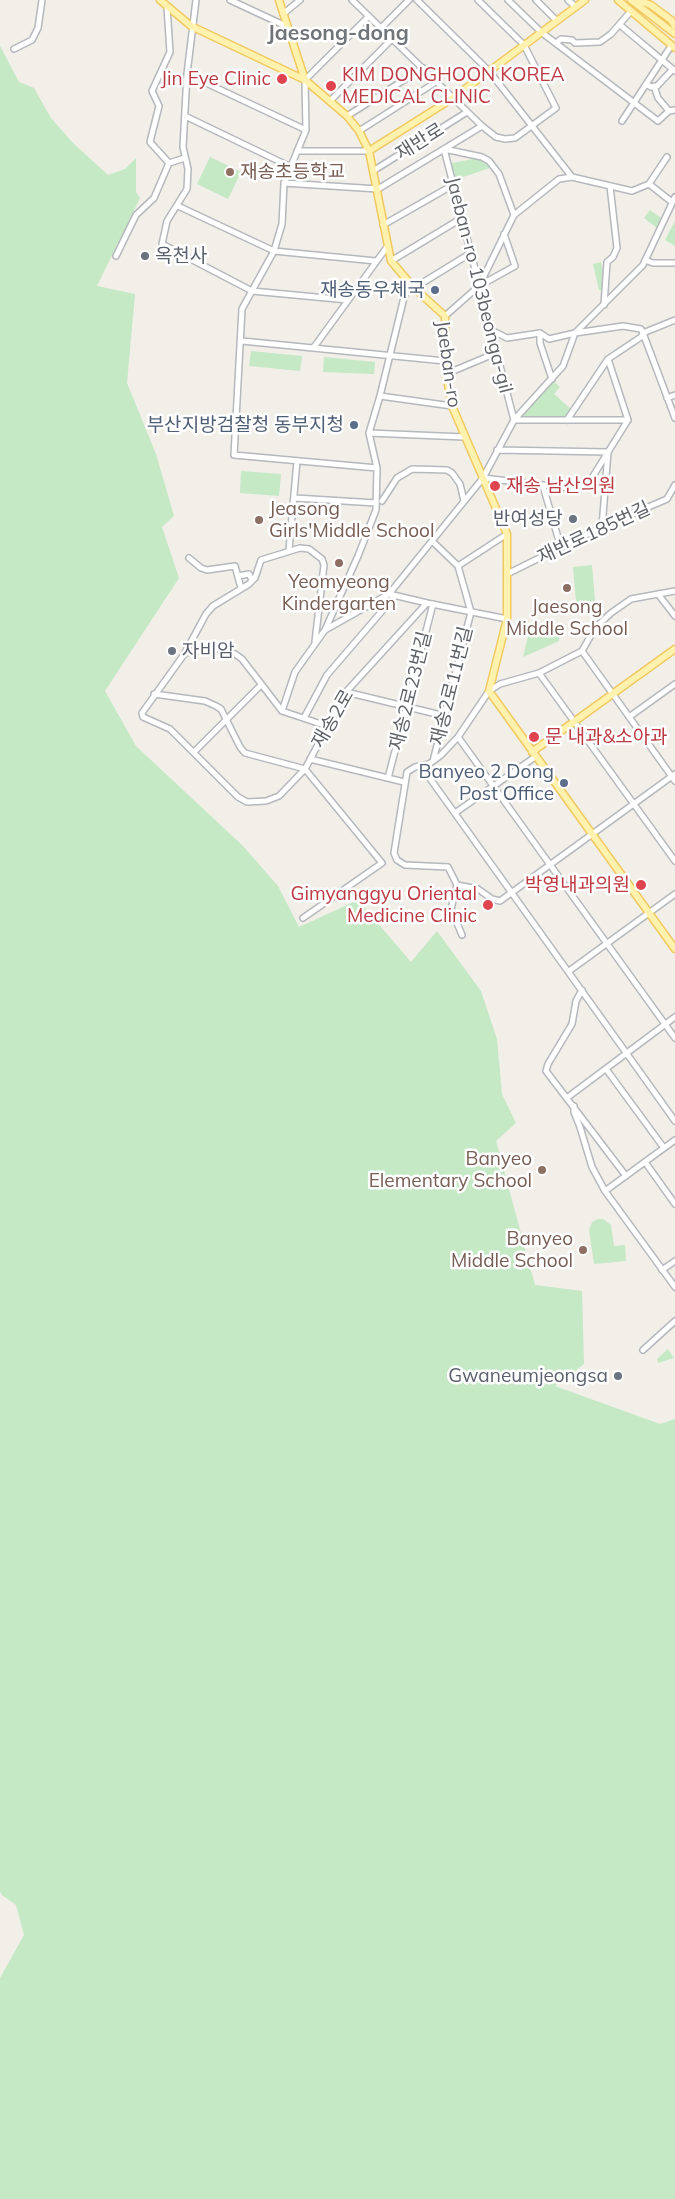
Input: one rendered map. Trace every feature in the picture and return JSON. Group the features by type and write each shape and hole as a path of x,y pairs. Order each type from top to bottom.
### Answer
{"main road":[{"name":"Jaeban-ro","path":"161,0 191,26 305,80 347,116 359,131 369,151 391,261 414,288 445,316 445,362 452,406 507,534 507,619 489,691"},
{"path":"279,0 305,80"},
{"path":"369,151 453,98 585,0"},
{"path":"618,0 673,47"},
{"path":"631,0 675,34"},
{"path":"638,0 651,5 671,20 675,26"},
{"path":"533,754 675,649"},
{"path":"489,691 675,949"}],"street":[{"path":"14,49 32,40 38,28 42,0"},
{"path":"196,0 191,26 183,147 188,169 187,189 168,221 162,244 252,292 348,300"},
{"path":"230,0 288,27"},
{"path":"283,14 300,0"},
{"path":"352,0 482,126 496,137 505,139 515,138 556,108 524,45 478,0"},
{"path":"381,28 409,0"},
{"path":"417,0 489,71 572,177"},
{"path":"508,0 541,32 658,121 672,111 658,98 654,86"},
{"path":"536,0 557,20"},
{"path":"568,0 576,7"},
{"path":"168,7 170,52 152,91 160,106 150,142 169,163"},
{"path":"556,43 561,40 582,43 600,42 620,25 631,11"},
{"path":"369,16 305,80 306,130 284,183 282,224 274,251 242,309 242,341 234,455 378,468"},
{"path":"620,25 674,70 664,80 654,86 646,84"},
{"path":"330,101 392,39"},
{"path":"622,121 662,60 673,47"},
{"path":"347,116 423,68"},
{"path":"187,74 306,130"},
{"path":"359,131 436,82"},
{"name":"재반로","path":"373,171 467,112"},
{"path":"185,116 291,166"},
{"path":"284,183 378,189 482,126"},
{"path":"444,149 482,157 494,166 500,174 514,215"},
{"name":"Jaeban-ro 103beonga-gil","path":"444,149 514,420"},
{"path":"298,150 369,151"},
{"path":"479,286 514,215 551,184 559,179 572,177 632,191 649,184 667,157"},
{"path":"116,256 136,215 157,191 169,163 185,158"},
{"path":"304,718 327,675 483,478 514,420 563,366 575,333 636,273 645,260 674,200 649,184"},
{"path":"384,225 453,185"},
{"path":"604,305 607,262 613,256 616,248 610,186"},
{"path":"178,206 274,251 376,261"},
{"path":"391,261 462,218"},
{"path":"445,316 479,286 515,266 504,234"},
{"path":"314,347 387,247"},
{"path":"414,288 471,253"},
{"path":"645,260 653,263 675,263"},
{"path":"379,502 378,468 369,433 408,281"},
{"path":"567,420 608,359 643,333 675,320"},
{"path":"491,330 507,338 540,333 549,339 623,326 641,329 667,398 674,411 675,418"},
{"path":"540,333 540,343 552,379"},
{"path":"242,341 389,354 445,362"},
{"path":"446,374 496,353"},
{"path":"608,359 628,420"},
{"path":"667,398 675,395"},
{"path":"380,396 452,406"},
{"path":"514,420 628,420"},
{"path":"483,478 571,489 584,486 590,481 628,420"},
{"path":"369,433 464,437"},
{"path":"498,450 608,452"},
{"path":"602,527 608,452"},
{"path":"289,550 297,461"},
{"path":"282,711 295,672 325,630 358,556 379,502 397,478 412,469 447,470 452,472 460,484 464,501"},
{"name":"재반로185번길","path":"507,574 602,527 667,499 675,485"},
{"path":"543,486 561,548"},
{"path":"295,498 379,502"},
{"path":"458,566 507,534"},
{"path":"432,541 458,566 471,612"},
{"name":"재송2로","path":"315,642 324,565 315,553 309,549 289,550 261,560 252,580 212,606 186,654 154,694 142,713 144,717 170,729 238,797 247,802 254,803 278,796 305,769 346,692 430,604"},
{"path":"189,558 201,568 207,570 236,566 241,588"},
{"path":"238,576 249,574 252,580"},
{"path":"462,935 451,909 457,885 448,867 405,865 398,860 394,852 407,772 433,761 458,738 489,691 500,684 539,673 582,651 595,628 611,613 631,599 675,590"},
{"path":"658,594 675,616"},
{"path":"325,630 392,595 507,619"},
{"name":"재송2로23번길","path":"388,778 407,707 430,604"},
{"name":"재송2로11번길","path":"433,761 471,612"},
{"path":"186,654 223,648 242,659 282,711 327,726"},
{"path":"457,885 478,889 492,899 500,901 674,777 582,651"},
{"path":"539,673 675,861"},
{"path":"629,717 675,684"},
{"path":"194,752 261,685"},
{"path":"346,692 445,716"},
{"path":"154,694 205,701 221,708 240,747 245,753 305,769 382,863 303,918"},
{"path":"458,738 551,864 675,1038"},
{"path":"455,813 533,754"},
{"path":"310,759 404,782"},
{"path":"421,766 675,1121"},
{"path":"569,971 675,894"},
{"path":"582,990 576,1001 572,1024 548,1064 546,1071 568,1097 626,1176"},
{"path":"568,1097 675,1017"},
{"path":"606,1069 664,1148"},
{"path":"574,1106 574,1112 592,1167 605,1191 675,1287"},
{"path":"605,1191 675,1140"},
{"path":"644,1162 675,1204"},
{"path":"662,1270 675,1261"},
{"path":"643,1350 674,1324"}],"green space":[{"path":"0,46 19,82 34,88 51,118 73,143 108,175 125,169 136,158 136,192 140,198 97,286 135,294 127,383 156,454 174,516 162,527 179,578 105,691 136,746 243,846 278,886 299,927 358,900 411,962 437,931 481,991 497,1039 502,1094 516,1123 496,1141 535,1285 582,1291 584,1364 555,1386 660,1424 675,1419 675,2199 0,2199 0,1978 24,1935 16,1905 2,1895 0,1891"},
{"path":"210,157 241,172 228,199 197,184"},
{"path":"479,158 490,168 454,180 451,163"},
{"path":"650,210 661,218 657,228 644,218"},
{"path":"675,221 675,246 665,240"},
{"path":"601,262 603,274 602,290 599,290 593,264"},
{"path":"251,351 302,356 300,371 249,366"},
{"path":"324,357 375,362 374,374 323,372"},
{"path":"553,381 560,387 554,394 572,410 566,418 518,419"},
{"path":"241,471 281,474 279,496 240,493"},
{"path":"592,565 595,601 576,602 573,567"},
{"path":"561,624 559,641 523,657 530,628"},
{"path":"603,1219 611,1225 614,1246 625,1245 626,1261 594,1264 589,1230 592,1222"},
{"path":"668,1349 674,1358 658,1363 657,1359"}],"place":[{"name":"Jin Eye Clinic","path":"282,79"},
{"name":"KIM DONGHOON KOREA MEDICAL CLINIC","path":"331,86"},
{"name":"재송초등학교","path":"230,172"},
{"name":"옥천사","path":"145,256"},
{"name":"재송동우체국","path":"435,290"},
{"name":"부산지방검찰청 동부지청","path":"354,425"},
{"name":"재송 남산의원","path":"495,486"},
{"name":"반여성당","path":"573,519"},
{"name":"Jeasong Girls'Middle School","path":"259,520"},
{"name":"Yeomyeong Kindergarten","path":"339,563"},
{"name":"Jaesong Middle School","path":"567,588"},
{"name":"자비암","path":"172,651"},
{"name":"문 내과&소아과","path":"534,737"},
{"name":"Banyeo 2 Dong Post Office","path":"564,783"},
{"name":"박영내과의원","path":"641,885"},
{"name":"Gimyanggyu Oriental Medicine Clinic","path":"488,905"},
{"name":"Banyeo Elementary School","path":"542,1170"},
{"name":"Banyeo Middle School","path":"583,1250"},
{"name":"Gwaneumjeongsa","path":"618,1376"}],"district":[{"name":"Jaesong-dong","path":"338,34"}]}
